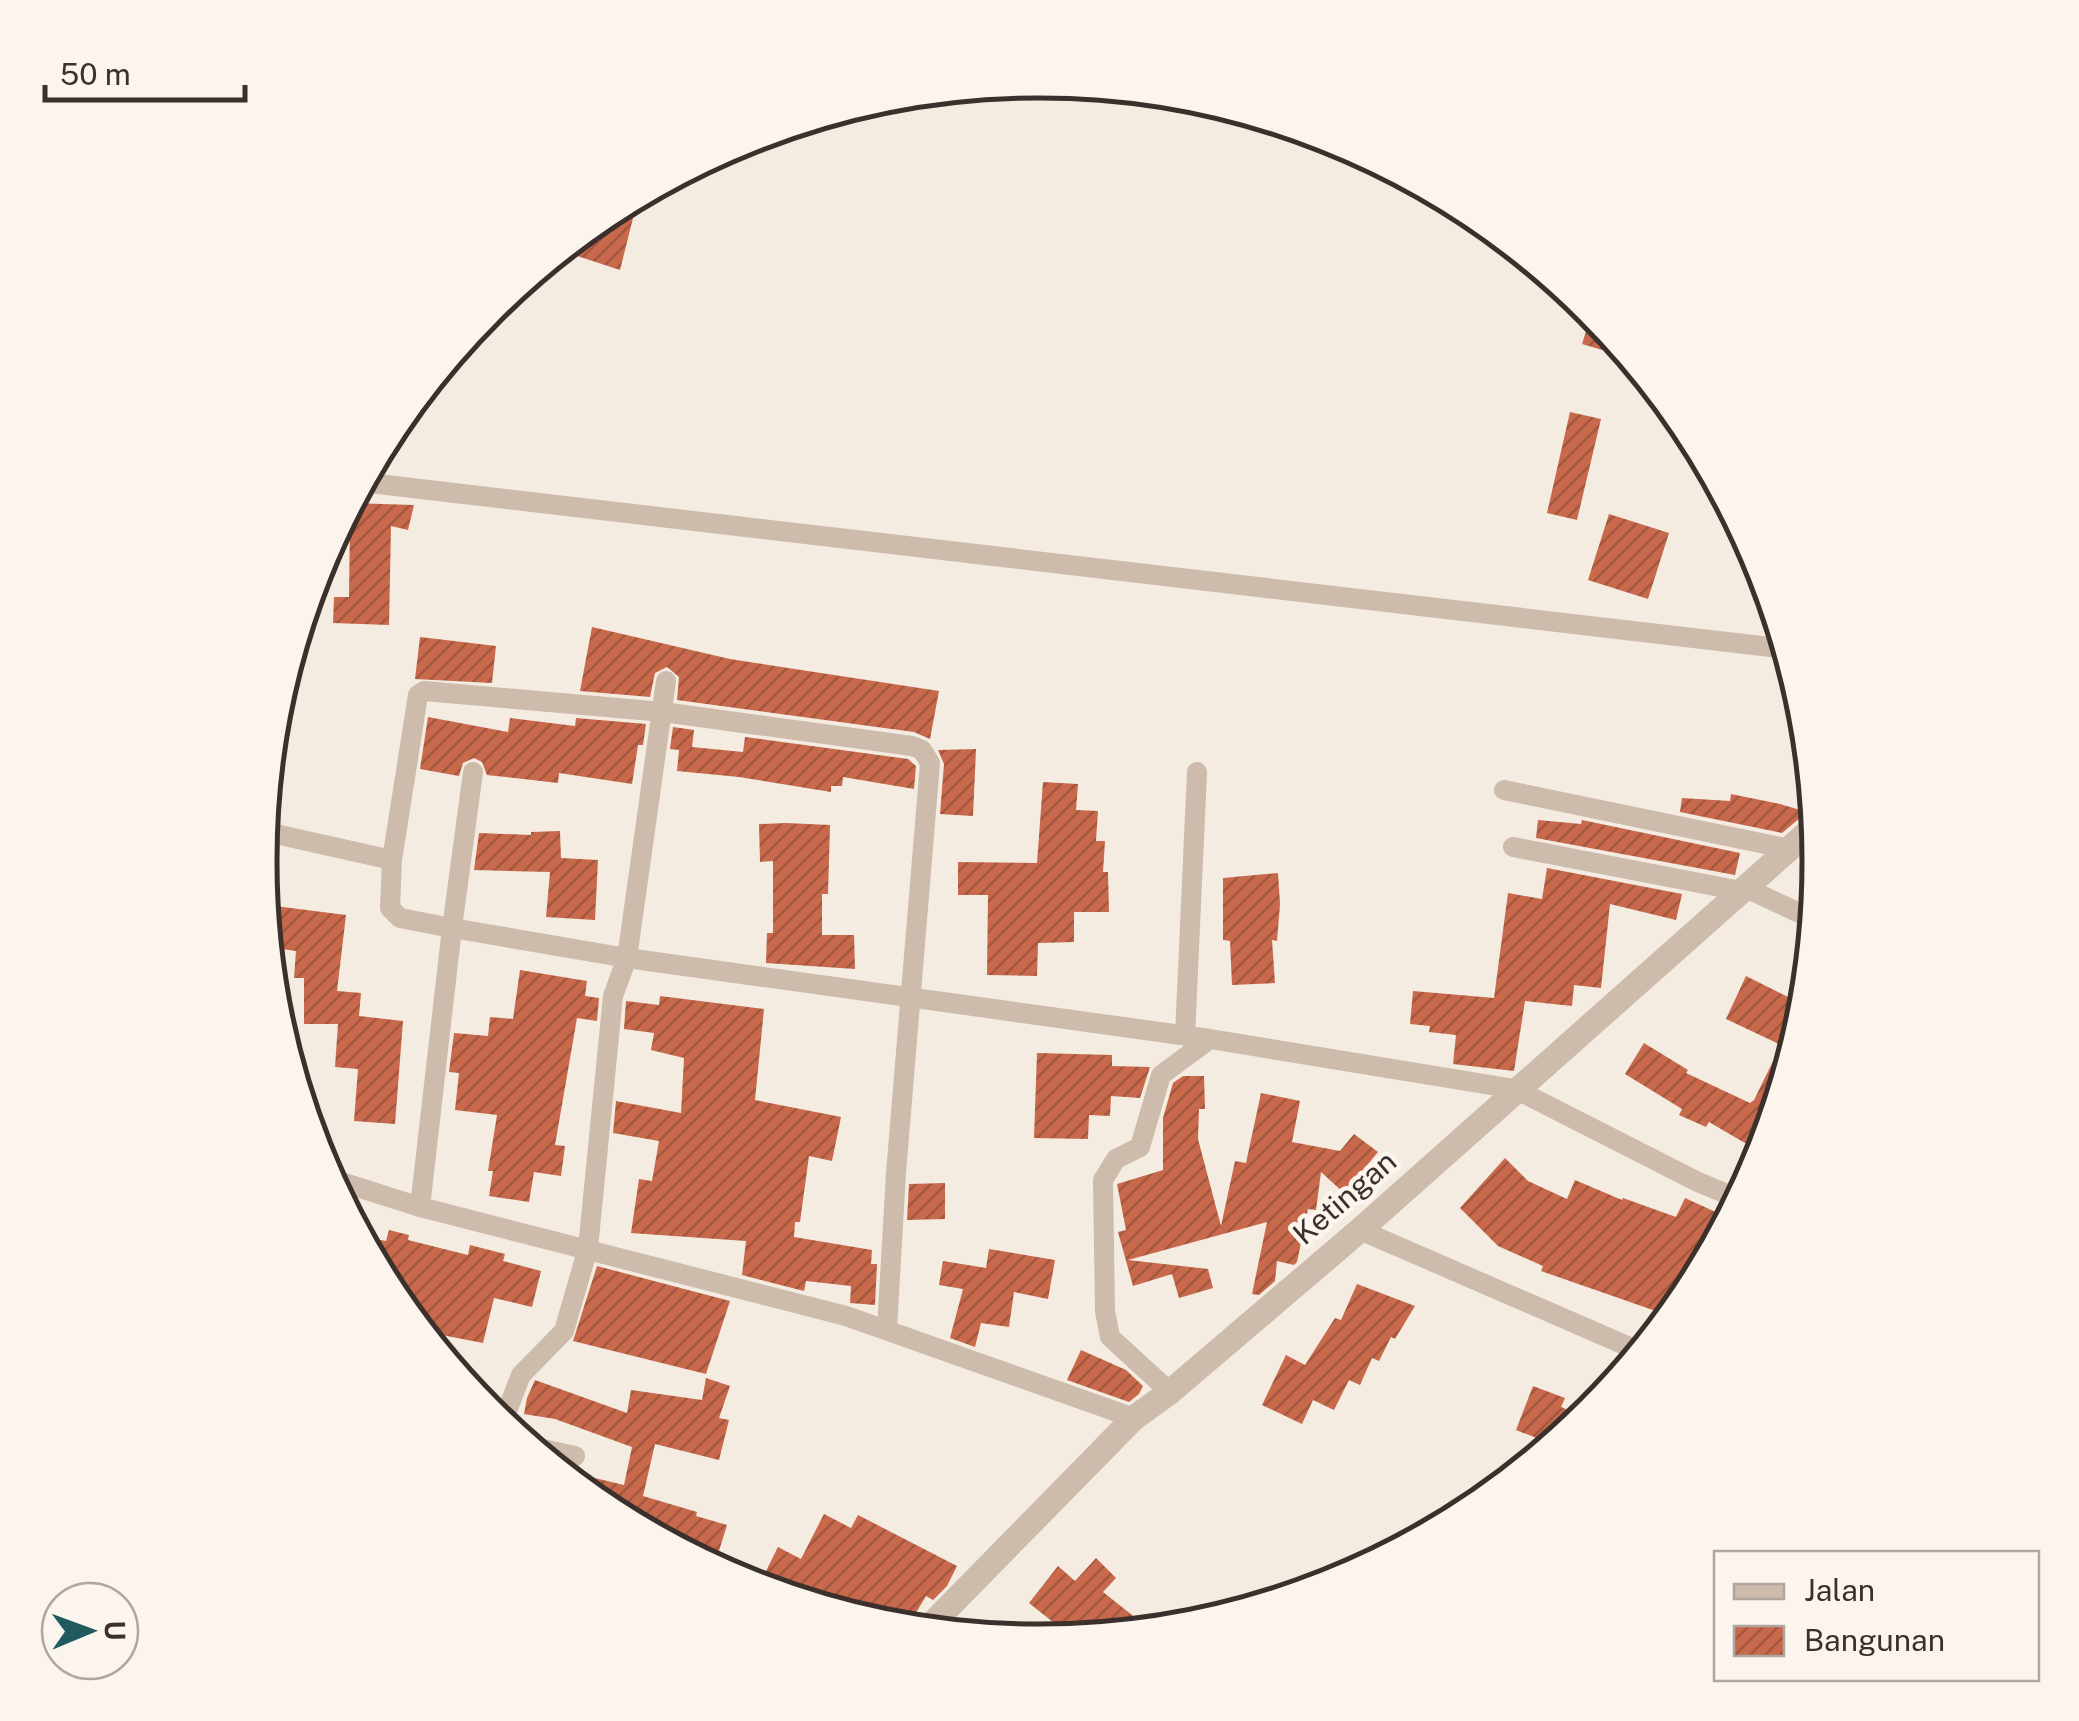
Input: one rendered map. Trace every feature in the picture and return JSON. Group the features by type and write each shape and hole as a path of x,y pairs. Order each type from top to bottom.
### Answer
{"street":[{"path":"376,484 1772,647"},
{"path":"509,1408 522,1375 564,1331 588,1248 612,996 627,958 666,680"},
{"path":"887,1328 910,1000 930,762 928,756 912,746 663,712 418,694 392,860 390,908 400,918 627,958 910,1000 1185,1036 1515,1090 1726,1194"},
{"path":"420,1206 473,772"},
{"path":"1185,1036 1197,772"},
{"path":"1504,790 1790,849"},
{"path":"278,834 392,860"},
{"name":"Ketingan","path":"939,1617 1134,1418 1170,1392 1360,1230 1802,838"},
{"path":"1513,847 1744,890 1801,914"},
{"path":"1170,1392 1110,1337 1105,1311 1103,1180 1116,1159 1140,1147 1161,1074 1210,1040"},
{"path":"349,1184 887,1328 1134,1418"},
{"path":"1360,1230 1628,1346"},
{"path":"558,1452 575,1456"}],"building":[{"path":"634,215 620,270 575,255"},
{"path":"1587,329 1608,352 1582,344"},
{"path":"1570,412 1601,419 1577,520 1547,513"},
{"path":"366,503 414,505 408,530 391,526 389,625 333,623 334,597 349,597 350,535"},
{"path":"1609,514 1669,533 1648,599 1588,580"},
{"path":"592,627 730,659 939,691 930,739 914,732 677,700 679,677 667,667 655,673 650,697 580,691"},
{"path":"420,637 496,646 492,683 415,679"},
{"path":"428,717 508,732 510,718 575,726 576,718 646,724 643,745 638,745 632,784 559,773 558,783 487,775 482,762 474,758 463,763 459,776 420,769"},
{"path":"673,727 694,730 692,747 743,752 745,737 908,759 916,766 914,789 843,777 842,786 831,786 831,792 677,771 679,750 670,749"},
{"path":"976,749 973,816 940,814 944,764 938,750"},
{"path":"1043,782 1078,784 1076,810 1098,811 1096,841 1105,841 1103,872 1108,872 1109,912 1074,912 1074,942 1038,943 1037,976 987,975 988,895 958,895 958,862 1037,863"},
{"path":"1731,794 1780,804 1801,810 1801,817 1782,833 1680,812 1682,798 1730,801"},
{"path":"1538,820 1581,824 1582,820 1740,853 1735,875 1536,838"},
{"path":"759,824 830,825 828,894 822,894 822,935 854,935 855,969 766,963 767,933 773,933 773,861 760,862"},
{"path":"560,831 561,858 598,860 595,920 546,917 550,872 474,870 479,833 531,835"},
{"path":"1547,868 1682,894 1676,920 1610,904 1601,988 1574,985 1572,1006 1525,1001 1514,1071 1453,1064 1456,1035 1429,1032 1430,1026 1410,1024 1413,991 1494,998 1508,893 1542,899"},
{"path":"1278,873 1277,941 1272,940 1275,983 1232,985 1230,941 1223,940 1223,878"},
{"path":"278,906 346,915 337,991 361,993 359,1016 403,1021 395,1124 354,1121 358,1069 335,1067 338,1024 304,1024 304,978 294,978 296,951 282,949"},
{"path":"520,970 587,981 585,996 599,998 597,1021 577,1018 555,1145 565,1146 561,1176 534,1172 529,1202 489,1196 493,1171 488,1171 497,1115 455,1110 459,1073 449,1072 454,1033 488,1036 490,1017 513,1019"},
{"path":"1746,976 1790,998 1780,1045 1726,1019"},
{"path":"660,996 764,1009 755,1100 841,1117 832,1161 809,1156 800,1222 795,1222 794,1237 872,1250 871,1264 877,1264 875,1305 850,1303 851,1286 806,1281 804,1291 742,1275 746,1241 631,1233 639,1179 652,1181 659,1141 613,1133 616,1101 681,1113 684,1058 651,1050 654,1033 624,1029 626,1001 659,1005"},
{"path":"1644,1043 1688,1070 1686,1073 1750,1103 1779,1049 1747,1144 1709,1122 1706,1127 1679,1115 1682,1109 1625,1074"},
{"path":"1037,1053 1112,1055 1112,1066 1150,1067 1140,1098 1111,1096 1110,1116 1089,1115 1088,1139 1034,1138"},
{"path":"1183,1076 1204,1076 1205,1109 1199,1109 1198,1139 1221,1226 1235,1161 1246,1163 1261,1093 1300,1101 1292,1142 1340,1151 1354,1134 1378,1152 1344,1193 1321,1172 1316,1210 1308,1209 1297,1262 1294,1265 1277,1261 1275,1281 1259,1295 1252,1294 1267,1222 1128,1260 1208,1269 1213,1288 1179,1298 1172,1274 1133,1286 1118,1232 1126,1230 1117,1184 1163,1170 1163,1118 1173,1083"},
{"path":"1505,1158 1528,1181 1567,1199 1575,1180 1676,1217 1685,1198 1716,1212 1655,1311 1541,1271 1543,1266 1498,1246 1460,1208"},
{"path":"945,1183 945,1219 907,1220 909,1184"},
{"path":"389,1230 409,1235 408,1240 468,1255 470,1245 505,1254 503,1261 541,1271 532,1307 494,1298 483,1343 442,1335 378,1239 386,1241"},
{"path":"989,1249 1055,1260 1048,1299 1014,1292 1009,1327 981,1323 975,1347 950,1338 963,1289 939,1285 943,1261 986,1268"},
{"path":"597,1266 730,1301 706,1374 573,1341"},
{"path":"1357,1284 1415,1306 1395,1339 1391,1337 1379,1361 1372,1358 1360,1385 1349,1380 1334,1410 1313,1400 1302,1424 1262,1405 1286,1355 1305,1365 1335,1318 1341,1320"},
{"path":"1081,1350 1126,1370 1143,1386 1139,1394 1129,1402 1067,1380"},
{"path":"706,1378 730,1386 719,1418 729,1420 719,1460 655,1444 643,1496 727,1525 719,1552 658,1521 591,1477 624,1485 632,1447 555,1419 524,1414 535,1380 627,1413 631,1390 702,1400"},
{"path":"1533,1386 1565,1398 1561,1407 1568,1410 1538,1438 1516,1430"},
{"path":"824,1514 851,1528 858,1515 957,1566 947,1586 933,1600 926,1596 916,1613 842,1598 766,1572 778,1547 801,1559"},
{"path":"1096,1558 1116,1578 1103,1592 1135,1617 1055,1623 1029,1603 1058,1566 1075,1581"}]}
